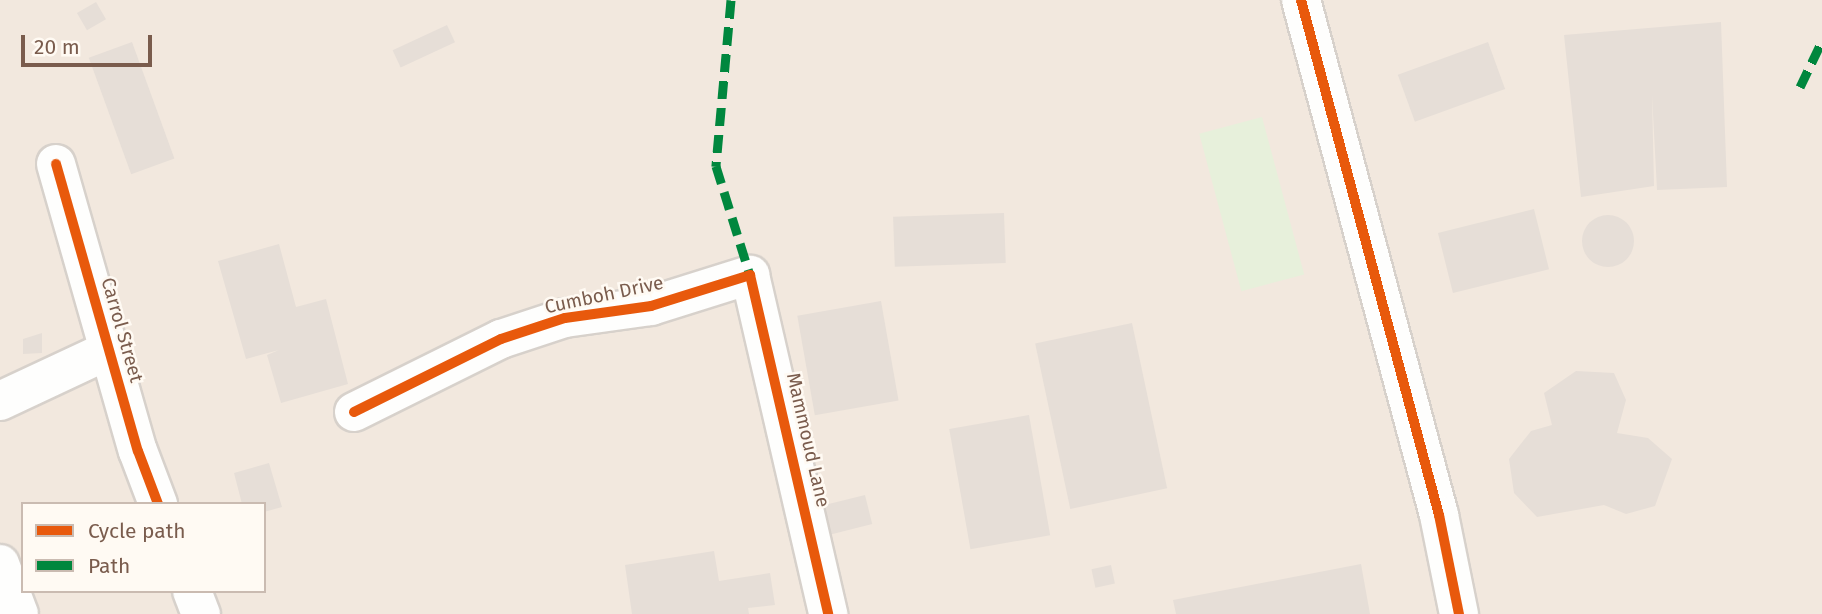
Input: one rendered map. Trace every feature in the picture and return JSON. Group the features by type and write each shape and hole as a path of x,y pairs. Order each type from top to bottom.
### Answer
{"street":[{"path":"1301,0 1439,515 1459,614"},
{"name":"Carrol Street","path":"56,164 109,351 157,502"},
{"name":"Cumboh Drive","path":"354,412 501,339 565,317 651,306 750,275"},
{"name":"Mammoud Lane","path":"750,275 828,614"},
{"path":"0,401 109,351"},
{"path":"0,564 19,614"},
{"path":"193,593 201,614"}],"shaded area":[{"path":"0,0 1822,0 1822,614 0,614"}],"green space":[{"path":"1262,117 1304,274 1241,291 1199,134"}],"building":[{"path":"96,2 106,19 87,30 77,13"},
{"path":"1721,22 1727,187 1657,190 1652,95 1654,186 1581,197 1564,35"},
{"path":"447,25 455,42 401,68 393,50"},
{"path":"132,42 174,159 131,174 89,58"},
{"path":"1488,42 1505,89 1415,122 1398,75"},
{"path":"1534,209 1549,269 1453,293 1438,233"},
{"path":"1004,213 1006,263 895,267 893,217"},
{"path":"1608,215 1618,217 1626,223 1632,231 1632,251 1626,259 1618,265 1608,267 1598,265 1590,259 1584,251 1582,241 1584,231 1590,223 1598,217"},
{"path":"279,244 296,307 326,299 348,384 281,403 267,355 279,350 246,359 218,261"},
{"path":"881,301 899,400 815,415 797,316"},
{"path":"1132,323 1167,488 1070,509 1035,344"},
{"path":"42,333 42,353 23,354 23,339"},
{"path":"1576,371 1614,373 1626,400 1617,433 1648,438 1672,459 1655,506 1626,514 1604,505 1537,517 1514,493 1509,459 1531,431 1552,425 1544,393"},
{"path":"1029,415 1050,535 970,549 949,429"},
{"path":"269,463 282,507 266,511 266,502 241,502 234,473"},
{"path":"865,495 872,524 823,536 816,507"},
{"path":"714,551 719,581 770,573 775,605 748,608 749,614 632,614 625,565"},
{"path":"1361,564 1370,614 1176,614 1173,600"},
{"path":"1111,565 1115,584 1095,588 1091,569"}],"marked path":[{"path":"731,0 716,166 750,275"},
{"path":"1800,87 1822,41"}],"cycle path":[{"path":"1301,0 1439,515 1459,614"},
{"path":"56,164 138,451 157,502"},
{"path":"354,412 501,339 565,318 651,306 750,275 828,614"}]}
